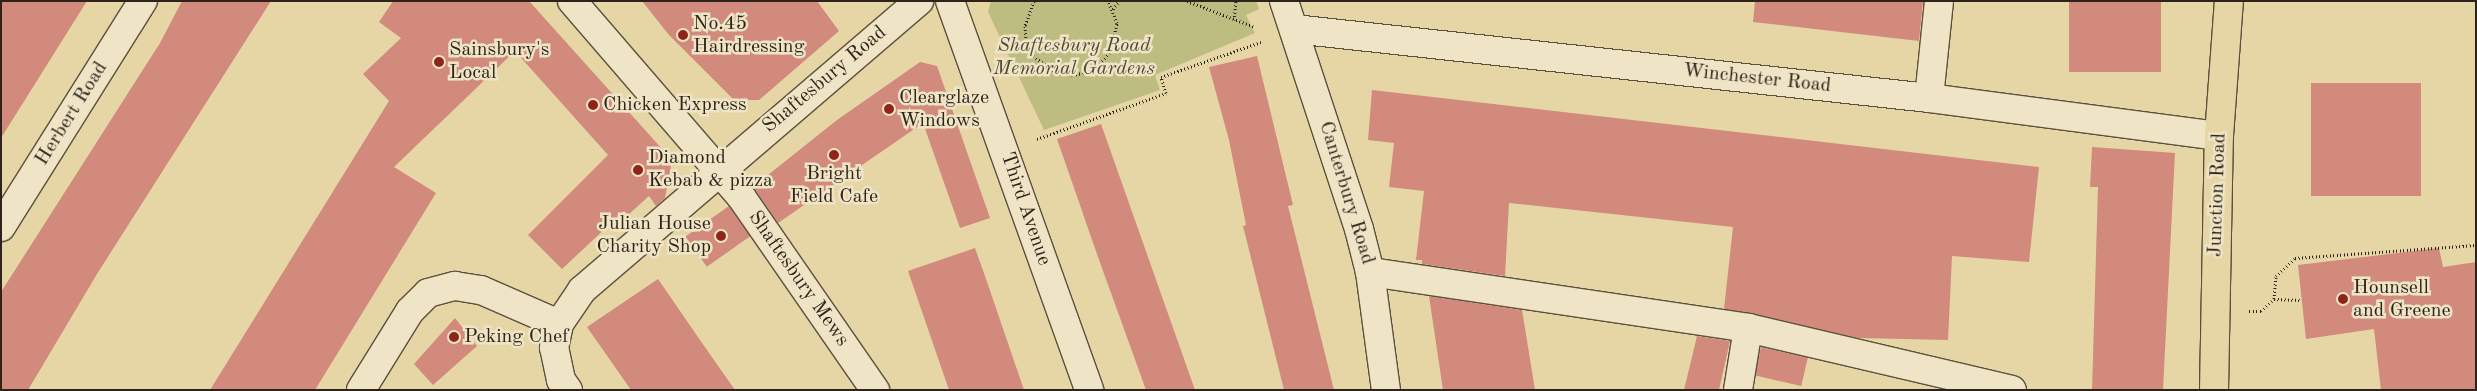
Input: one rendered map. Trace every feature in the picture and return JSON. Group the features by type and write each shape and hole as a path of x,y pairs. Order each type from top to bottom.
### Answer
{"main road":[{"name":"Junction Road","path":"2214,390 2220,136 2229,1"}],"street":[{"name":"Herbert Road","path":"1,227 143,1"},
{"name":"Shaftesbury Mews","path":"572,1 742,198 875,390"},
{"name":"Shaftesbury Road","path":"559,324 582,290 919,1"},
{"name":"Third Avenue","path":"950,1 1089,390"},
{"name":"Canterbury Road","path":"1284,1 1283,33 1359,229 1370,272 1386,390"},
{"path":"1929,98 1939,1"},
{"name":"Winchester Road","path":"1283,33 1929,98 2220,136"},
{"path":"1370,272 1748,328 2012,390"},
{"path":"361,390 410,311 428,293 454,286 481,290 559,324 554,348 561,380 568,390"},
{"path":"1738,390 1748,328"}],"path":[{"path":"1034,1 1025,26 1026,41 1033,56 1057,73 1072,75 1094,68 1110,52 1116,31 1113,9 1108,1"},
{"path":"1113,9 1118,1"},
{"path":"1187,1 1234,20 1283,33"},
{"path":"1234,20 1236,1"},
{"path":"1005,152 1166,93 1161,77 1283,33"},
{"path":"2215,311 2261,311 2274,298 2276,276 2295,258 2476,245"},
{"path":"2274,298 2302,300"}],"green space":[{"name":"Shaftesbury Road Memorial Gardens","path":"991,1 1256,1 1259,9 1246,15 1255,33 1155,75 1160,90 1044,130 988,12"}],"building":[{"path":"1,1 87,1 1,138"},
{"path":"182,1 271,1 97,274 28,390 1,390 1,292 160,43"},
{"path":"393,1 529,1 672,160 665,198 656,206 649,196 628,215 624,211 562,269 528,235 608,155 515,51 394,167 436,193 315,390 210,390 389,101 363,74 401,38 379,22"},
{"path":"642,1 817,1 839,31 759,100 734,100 669,35"},
{"path":"1755,1 1923,1 1919,41 1753,22"},
{"path":"2069,1 2161,1 2161,72 2069,72"},
{"path":"1257,56 1293,205 1288,206 1334,390 1284,390 1243,226 1246,225 1229,140 1209,67"},
{"path":"920,62 937,66 990,218 960,228 923,123 778,223 753,187 837,120"},
{"path":"2311,83 2421,83 2421,196 2311,196"},
{"path":"1372,90 2039,167 2029,262 1952,256 1948,340 1858,338 1724,309 1733,227 1509,203 1505,276 1422,264 1422,260 1416,260 1424,191 1389,187 1394,143 1368,140"},
{"path":"1101,124 1195,390 1146,390 1098,257 1057,139"},
{"path":"2092,147 2175,153 2163,390 2092,390 2098,187 2090,187"},
{"name":"Julian House Charity Shop","path":"729,206 750,236 707,267 686,236"},
{"path":"975,248 1024,390 949,390 908,271"},
{"path":"2439,248 2443,267 2476,262 2476,390 2381,390 2374,329 2306,339 2298,265"},
{"path":"658,279 735,390 631,390 587,327"},
{"path":"1429,296 1522,310 1535,390 1443,390"},
{"name":"Peking Chef","path":"455,318 477,346 433,385 414,364"},
{"path":"1697,336 1730,341 1719,390 1684,390"},
{"path":"1761,347 1808,358 1801,386 1754,375"}],"place":[{"name":"No.45 Hairdressing","path":"683,35"},
{"name":"Sainsbury's Local","path":"439,62"},
{"name":"Chicken Express","path":"593,105"},
{"name":"Clearglaze Windows","path":"889,109"},
{"name":"Bright Field Cafe","path":"834,155"},
{"name":"Diamond Kebab & pizza","path":"638,170"},
{"name":"Julian House Charity Shop","path":"721,236"},
{"name":"Hounsell and Greene","path":"2343,299"},
{"name":"Peking Chef","path":"454,337"}]}
